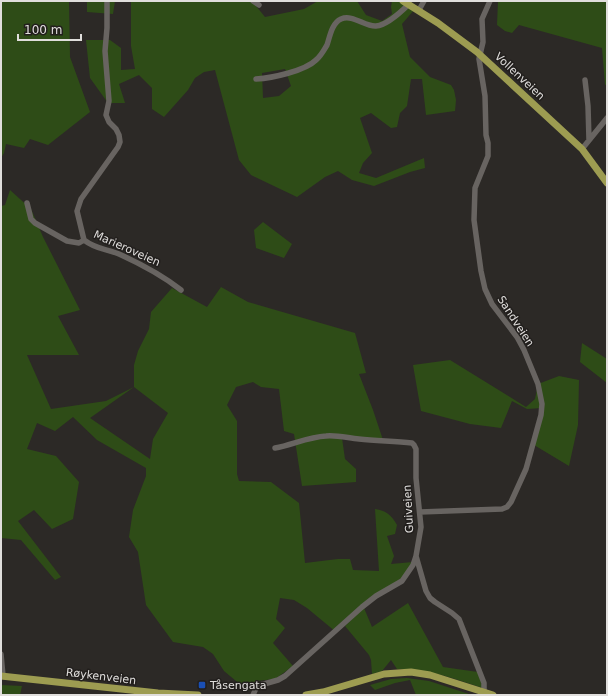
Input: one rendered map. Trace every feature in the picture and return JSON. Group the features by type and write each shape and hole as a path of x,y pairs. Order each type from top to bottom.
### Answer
{"main road":[{"name":"Vollenveien","path":"406,2 450,31 479,54 582,149 607,183"},
{"path":"306,695 323,692 380,675 403,672 424,673 493,695"},
{"name":"Røykenveien","path":"2,676 148,694 198,695"}],"street":[{"name":"Marieroveien","path":"107,1 105,51 109,101 106,115 109,122 116,129 120,142 77,206 84,240 97,248 116,253 150,269 182,290"},
{"path":"253,1 259,5"},
{"path":"418,10 424,1"},
{"path":"479,54 483,42 482,19 490,1"},
{"path":"256,79 271,78 300,69 317,60 337,21 343,18 357,20 372,26 379,26 399,14 406,2"},
{"name":"Sandveien","path":"420,512 507,508 526,469 541,416 542,396 524,350 492,304 485,289 481,271 474,220 475,188 488,156 488,143 486,135 485,96 479,54"},
{"path":"585,80 588,106 588,140"},
{"path":"582,149 607,118"},
{"name":"Marieroveien","path":"27,203 31,219 41,227 67,241 80,243 84,240"},
{"name":"Guiveien","path":"275,448 315,437 327,436 412,443 416,449 416,478 420,512 420,526 416,556 426,591 430,598 458,619 484,683 484,692"},
{"path":"253,695 257,686 278,680 285,676 362,607 376,596 402,581 416,556"},
{"path":"1,654 2,676"}],"green space":[{"path":"1,1 69,1 70,57 90,112 48,145 30,139 24,148 6,144 1,158"},
{"path":"87,1 115,1 113,14 87,12"},
{"path":"131,1 252,1 265,17 304,9 318,1 357,1 366,15 382,21 392,14 392,1 399,1 414,10 402,24 410,57 430,77 451,85 454,90 456,100 455,111 426,115 422,79 411,79 407,106 400,113 397,127 391,128 371,113 360,118 372,153 363,163 359,173 376,178 424,158 425,168 410,172 374,186 352,180 338,171 325,177 297,197 251,175 239,160 215,70 204,72 195,78 188,90 164,117 152,109 152,88 139,75 119,84 125,103 108,103 90,78 86,40 110,40 121,48 121,70 135,69 131,46","holes":["285,69 291,86 279,96 263,98 262,73"]},
{"path":"498,1 607,1 607,84 605,85 602,48 519,25 512,33 505,31 497,25"},
{"path":"10,190 31,209 43,237 80,310 58,316 79,355 27,355 51,409 106,401 134,387 134,365 138,351 149,329 151,312 172,288 207,307 221,287 248,302 355,333 366,373 359,374 383,440 342,438 345,459 356,469 356,482 302,486 294,434 284,431 279,389 261,387 253,382 236,387 227,405 237,421 237,474 239,481 271,482 299,503 305,563 350,559 353,570 379,571 375,509 388,514 393,518 397,525 395,534 387,536 394,556 391,564 413,562 401,581 373,599 336,632 307,608 294,600 280,598 276,619 285,628 273,643 293,666 275,679 256,681 248,691 224,671 213,654 203,647 173,642 146,605 138,552 129,537 133,510 146,476 146,468 97,440 73,417 55,431 37,423 27,449 56,456 79,482 73,519 52,529 34,510 18,521 61,577 55,580 21,540 1,538 1,206 5,205","holes":["134,387 168,413 153,439 150,459 90,418"]},
{"path":"263,222 292,244 284,258 256,248 254,230"},
{"path":"582,343 607,359 607,383 580,362"},
{"path":"450,360 526,407 535,399 538,384 559,376 579,380 578,425 569,466 534,445 542,408 527,409 512,401 501,428 470,424 421,411 413,365"},
{"path":"408,603 443,667 478,672 483,688 430,672 397,669 391,660 382,671 372,674 369,655 345,626 364,608 372,627"},
{"path":"407,678 429,681 472,695 416,695 410,680 395,683 375,690 370,685 391,679"},
{"path":"1,685 22,686 20,695 1,695"}],"place":[{"name":"Tåsengata","path":"202,685"}]}
